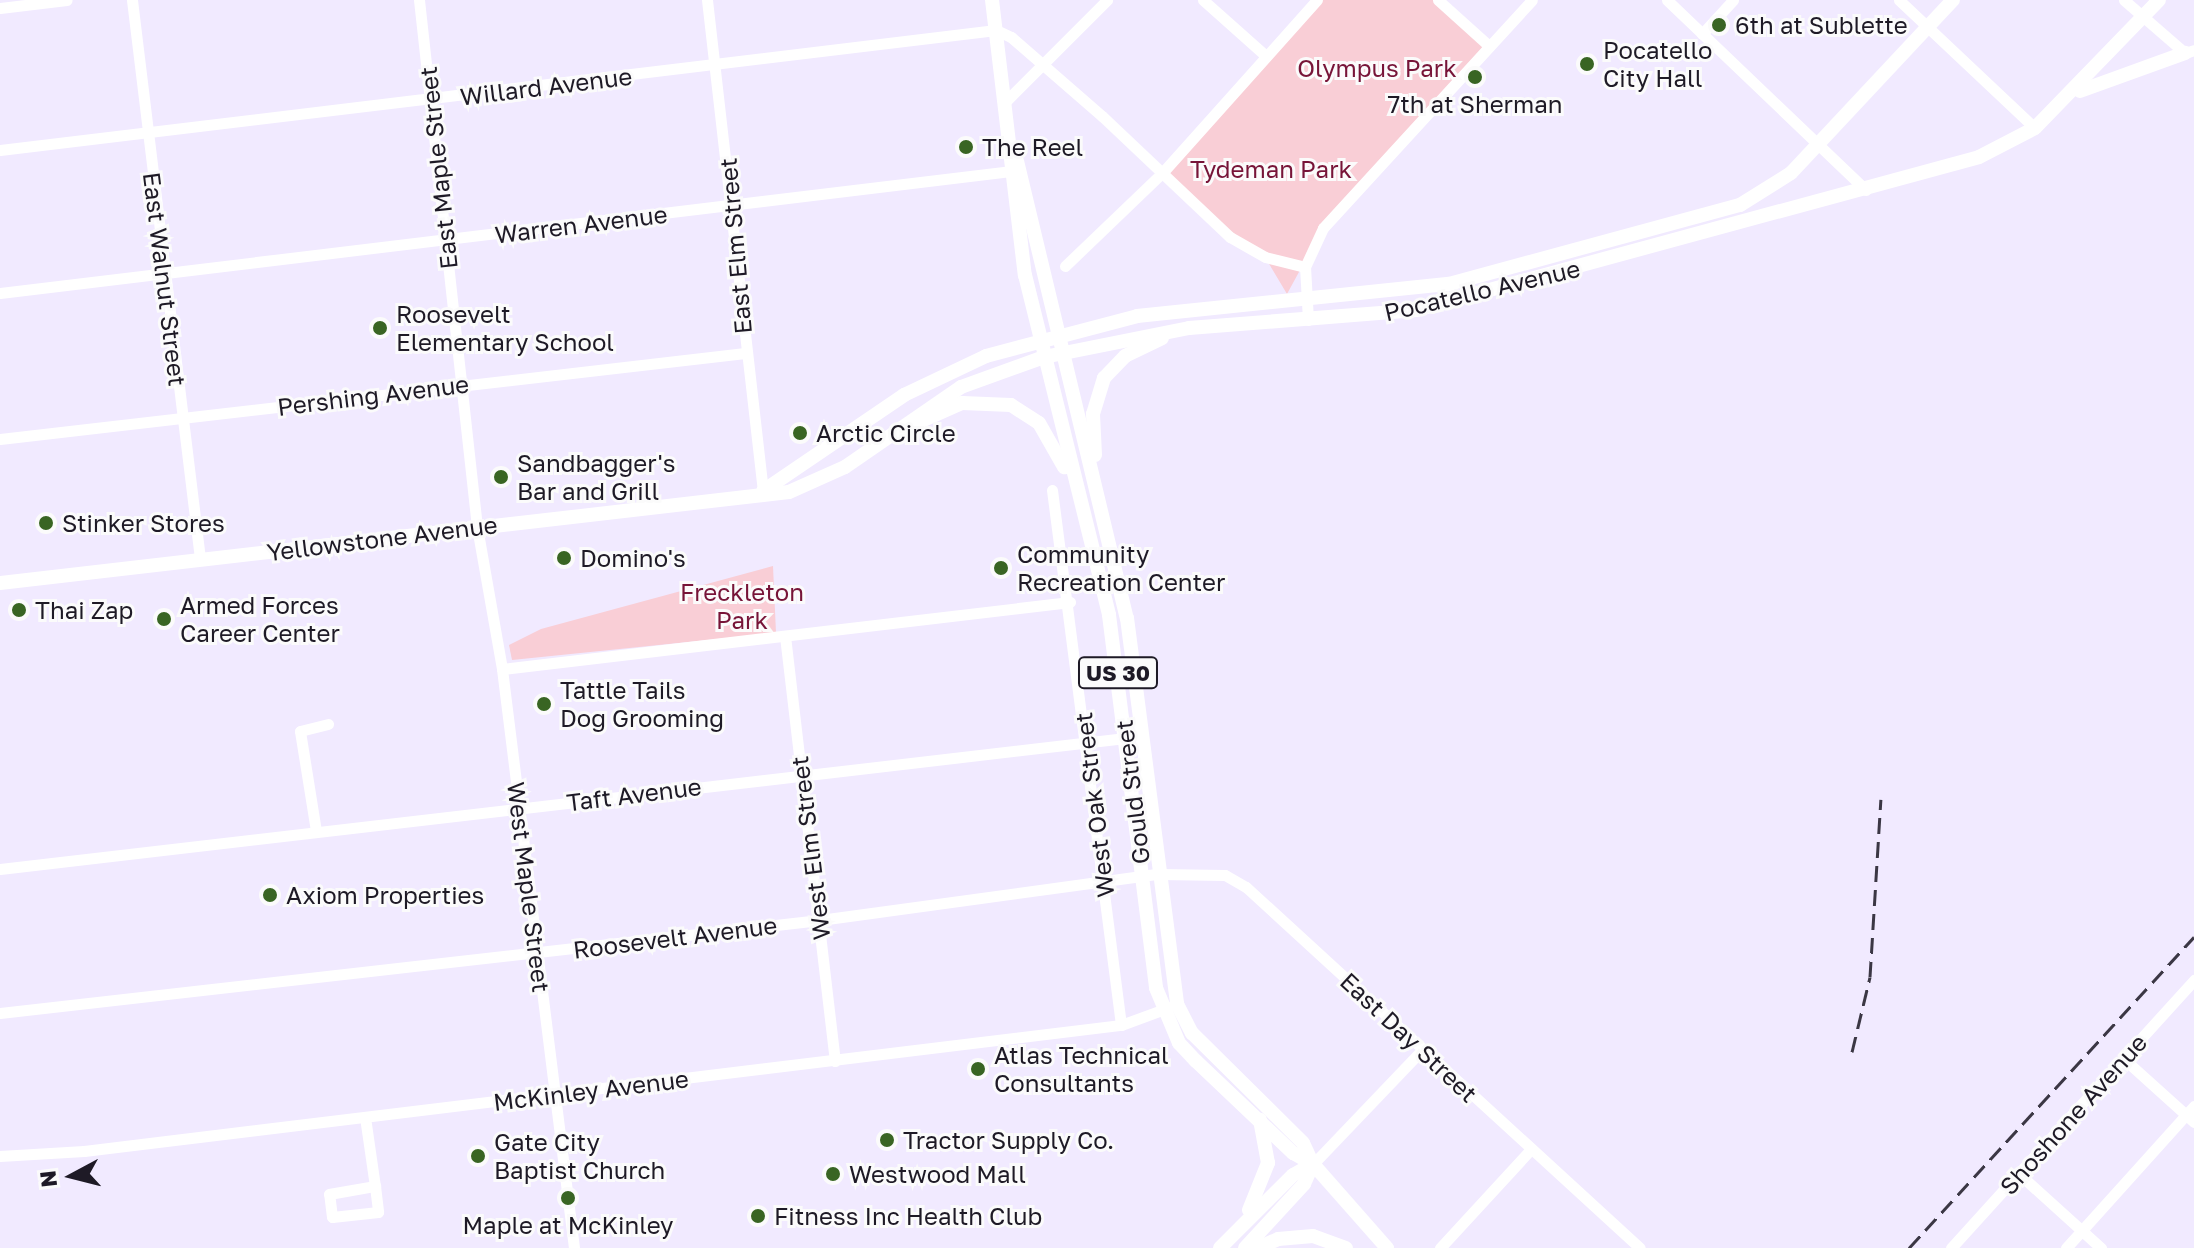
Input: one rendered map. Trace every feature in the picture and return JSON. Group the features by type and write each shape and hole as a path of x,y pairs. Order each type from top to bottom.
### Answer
{"main road":[{"path":"992,0 1016,170"},
{"name":"Pocatello Avenue","path":"1040,341 1137,316 1306,303 1449,284 1714,215 1761,194 1819,145 1953,0"},
{"name":"Pocatello Avenue","path":"1044,357 1189,328 1308,320 1436,305 1979,157 2035,128 2072,94 2159,0"},
{"path":"2072,94 2189,52"},
{"name":"Gould Street","path":"1016,170 1098,498 1130,641 1158,874 1170,1007"},
{"name":"Gould Street","path":"1016,170 1020,243 1040,341 1109,615 1156,988 1170,1007"},
{"name":"US 30","path":"1098,498 1093,414 1104,378 1135,349 1189,328"},
{"name":"Yellowstone Avenue","path":"763,491 929,380 1040,341"},
{"name":"Yellowstone Avenue","path":"0,583 763,491 789,492 826,477 961,387 1044,357"},
{"path":"895,432 962,403 987,401 1022,410 1038,421 1056,447 1089,532"},
{"name":"US 30","path":"1170,1007 1179,1043 1260,1120"},
{"name":"US 30","path":"1170,1007 1192,1033 1303,1143 1313,1164"},
{"path":"1260,1120 1313,1164 1382,1243"},
{"path":"1242,1225 1268,1163 1260,1120"},
{"path":"1220,1248 1293,1175 1313,1164"},
{"path":"1245,1248 1304,1184 1313,1164"},
{"path":"1258,1248 1278,1239 1313,1236 1346,1248"}],"street":[{"path":"0,8 67,0"},
{"name":"East Walnut Street","path":"132,0 200,559"},
{"name":"East Maple Street","path":"419,0 477,527"},
{"name":"East Elm Street","path":"707,0 763,491"},
{"path":"1006,101 1046,66 1107,0"},
{"path":"1203,0 1266,56"},
{"path":"1065,266 1163,172 1317,0"},
{"path":"1438,0 1489,46"},
{"path":"1308,320 1305,267 1323,228 1532,0"},
{"path":"1667,0 1866,190"},
{"path":"1702,34 1733,0"},
{"path":"1899,0 2035,128"},
{"path":"2124,0 2189,52"},
{"path":"996,30 1046,66 1248,249 1305,267"},
{"name":"Willard Avenue","path":"0,150 996,30"},
{"name":"Warren Avenue","path":"0,293 1016,170"},
{"name":"Pershing Avenue","path":"0,439 745,353"},
{"name":"West Oak Street","path":"1052,490 1070,602 1121,1025"},
{"name":"West Maple Street","path":"477,527 502,669 574,1248"},
{"path":"502,669 1070,602"},
{"name":"West Elm Street","path":"785,636 835,1061"},
{"path":"316,831 300,731 328,724"},
{"name":"Taft Avenue","path":"0,869 1125,738"},
{"name":"Roosevelt Avenue","path":"0,1013 820,920 1104,885 1158,874"},
{"name":"East Day Street","path":"1158,874 1225,875 1246,887 1640,1248"},
{"name":"Shoshone Avenue","path":"1951,1248 2194,980"},
{"name":"McKinley Avenue","path":"0,1156 365,1117 1121,1025 1170,1007"},
{"path":"1313,1164 1423,1049"},
{"path":"2066,1248 2191,1114 2124,1059"},
{"path":"365,1117 375,1186 378,1212 332,1217 329,1194 375,1186"},
{"path":"1440,1248 1531,1149"},
{"path":"2018,1173 2101,1248"}],"green space":[{"path":"1317,0 1438,0 1489,46 1323,228 1287,294 1265,257 1248,249 1163,172"},
{"name":"Freckleton Park","path":"773,566 776,633 512,660 509,645 541,629"}],"railway":[{"path":"1852,1052 1870,977 1881,799"},
{"path":"1909,1248 2194,937"}],"place":[{"name":"6th at Sublette","path":"1719,25"},
{"name":"Pocatello City Hall","path":"1587,64"},
{"name":"7th at Sherman","path":"1475,77"},
{"name":"The Reel","path":"966,147"},
{"name":"Roosevelt Elementary School","path":"380,328"},
{"name":"Arctic Circle","path":"800,433"},
{"name":"Sandbagger's Bar and Grill","path":"501,477"},
{"name":"Stinker Stores","path":"46,523"},
{"name":"Domino's","path":"564,558"},
{"name":"Community Recreation Center","path":"1001,568"},
{"name":"Thai Zap","path":"19,610"},
{"name":"Armed Forces Career Center","path":"164,619"},
{"name":"Tattle Tails Dog Grooming","path":"544,704"},
{"name":"Axiom Properties","path":"270,895"},
{"name":"Atlas Technical Consultants","path":"978,1069"},
{"name":"Tractor Supply Co.","path":"887,1140"},
{"name":"Gate City Baptist Church","path":"478,1156"},
{"name":"Westwood Mall","path":"833,1174"},
{"name":"Maple at McKinley","path":"568,1198"},
{"name":"Fitness Inc Health Club","path":"758,1216"}],"park label":[{"name":"Olympus Park","path":"1377,68"},
{"name":"Tydeman Park","path":"1271,169"}]}
